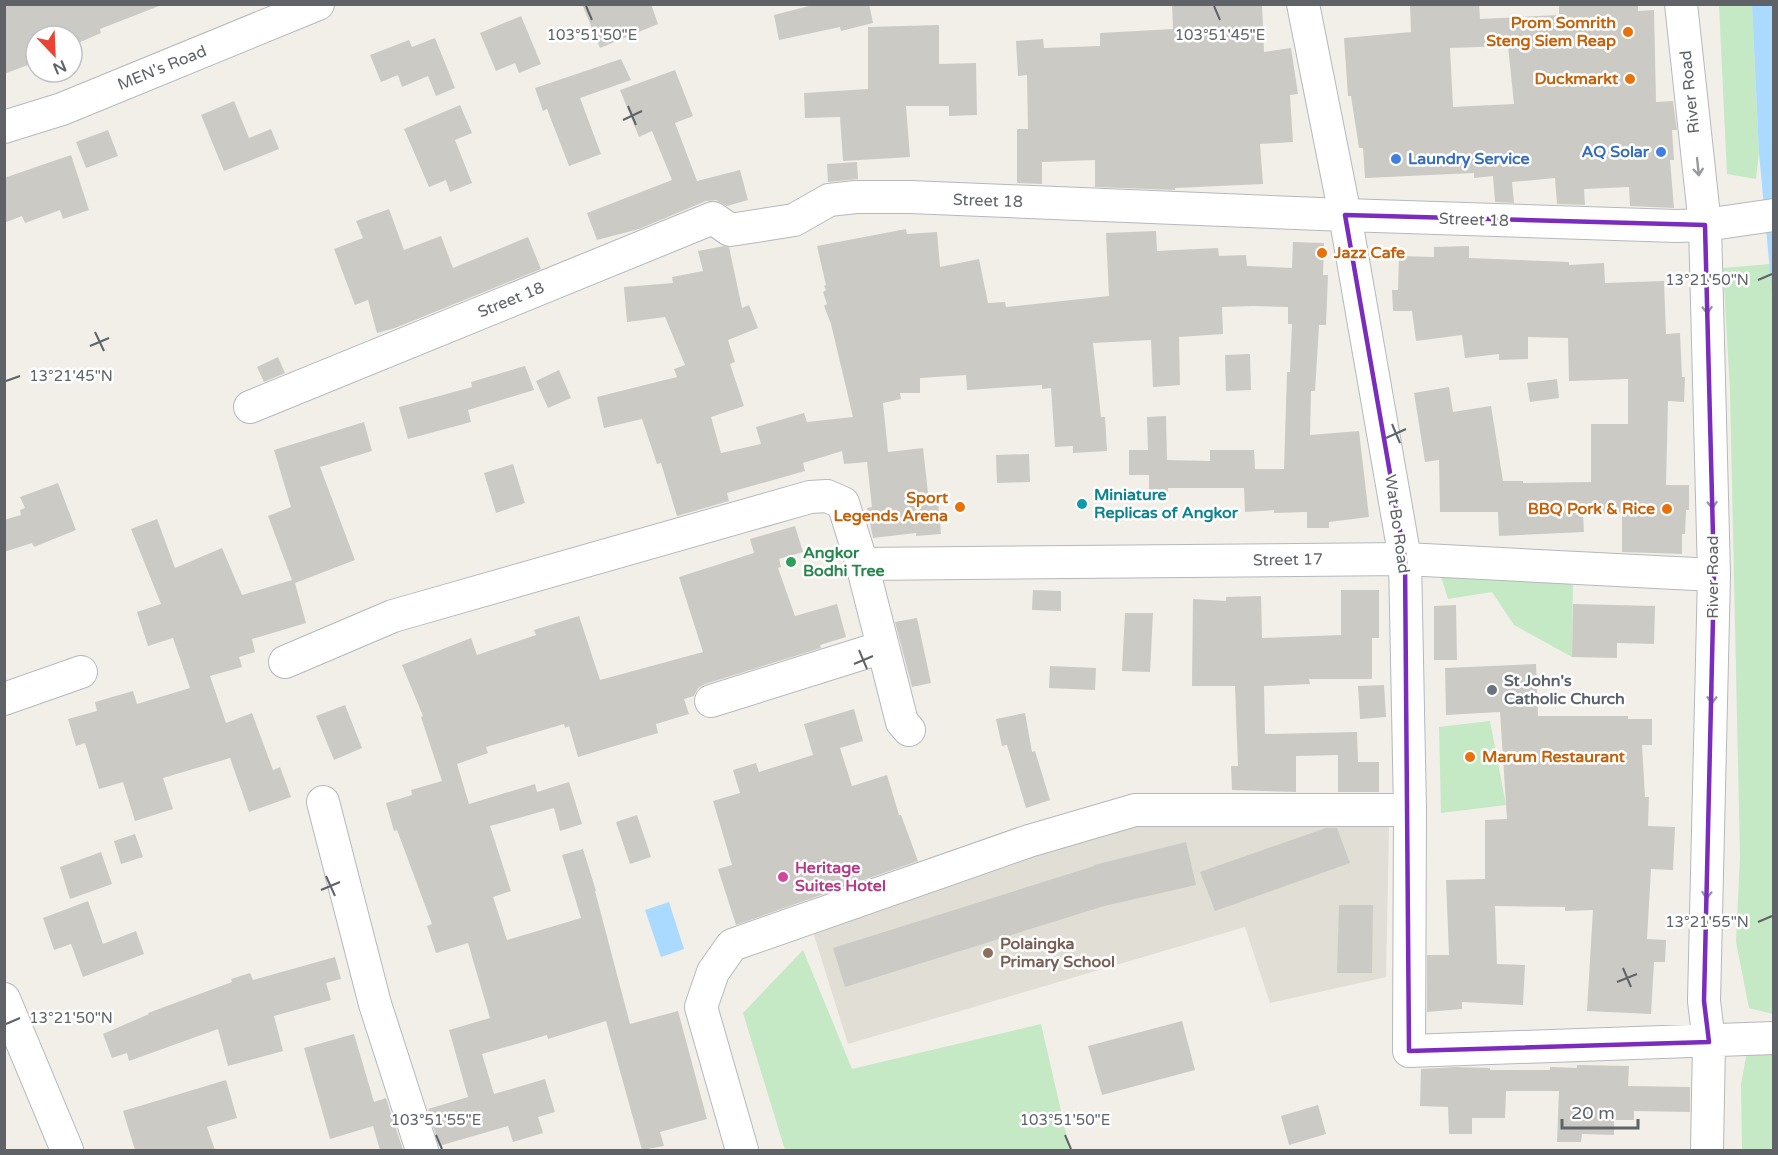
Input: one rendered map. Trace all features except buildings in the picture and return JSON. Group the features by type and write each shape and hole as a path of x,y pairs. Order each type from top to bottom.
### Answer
{"street":[{"name":"MEN's Road","path":"4,128 62,109 318,4"},
{"name":"Wat Bo Road","path":"1303,4 1345,215 1405,559 1410,810 1409,1051 1723,1040"},
{"name":"River Road","path":"1681,4 1705,225 1714,575 1704,1000 1723,1040 1707,1150"},
{"name":"Street 18","path":"250,406 713,218 730,230 794,220 829,200 856,197 1676,226 1705,225 1762,217"},
{"path":"285,662 393,616 810,496 827,496 843,503 862,564 902,722 909,730"},
{"name":"Street 17","path":"862,564 1405,559 1714,575"},
{"path":"711,701 883,648"},
{"path":"4,699 81,672"},
{"path":"323,802 375,1004 422,1150"},
{"path":"742,1150 700,1007 713,972 732,945 1029,841 1135,810 1410,810"},
{"path":"4,999 67,1150"},
{"path":"1723,1040 1773,1038"}],"highlighted area":[{"path":"1345,215 1705,225 1714,575 1704,1001 1709,1042 1409,1051 1405,559"}],"shaded area":[{"name":"Polaingka Primary School","path":"1380,819 1389,828 1386,977 1270,1003 1245,927 848,1044 812,929 1132,820"}],"green space":[{"path":"1719,5 1752,5 1759,153 1756,179 1727,174"},
{"path":"1770,264 1774,304 1773,1014 1749,1008 1736,942 1740,857 1730,391 1723,268"},
{"path":"1440,573 1573,577 1572,657 1514,625 1492,592 1448,599"},
{"path":"1490,721 1506,805 1441,813 1439,727"},
{"path":"803,950 852,1069 1041,1024 1070,1150 785,1150 743,1013"},
{"path":"1748,1046 1774,1047 1772,1150 1742,1150 1741,1084"}],"water":[{"path":"1752,5 1773,5 1773,304 1759,153"},
{"path":"669,902 684,949 661,957 645,910"}],"place":[{"name":"Prom Somrith Steng Siem Reap","path":"1628,32"},
{"name":"Duckmarkt","path":"1630,79"},
{"name":"AQ Solar","path":"1661,152"},
{"name":"Laundry Service","path":"1396,159"},
{"name":"Jazz Cafe","path":"1322,253"},
{"name":"Miniature Replicas of Angkor","path":"1082,504"},
{"name":"Sport Legends Arena","path":"960,507"},
{"name":"BBQ Pork & Rice","path":"1667,509"},
{"name":"Angkor Bodhi Tree","path":"791,562"},
{"name":"St John's Catholic Church","path":"1492,690"},
{"name":"Marum Restaurant","path":"1470,757"},
{"name":"Heritage Suites Hotel","path":"783,877"},
{"name":"Polaingka Primary School","path":"988,953"}]}
